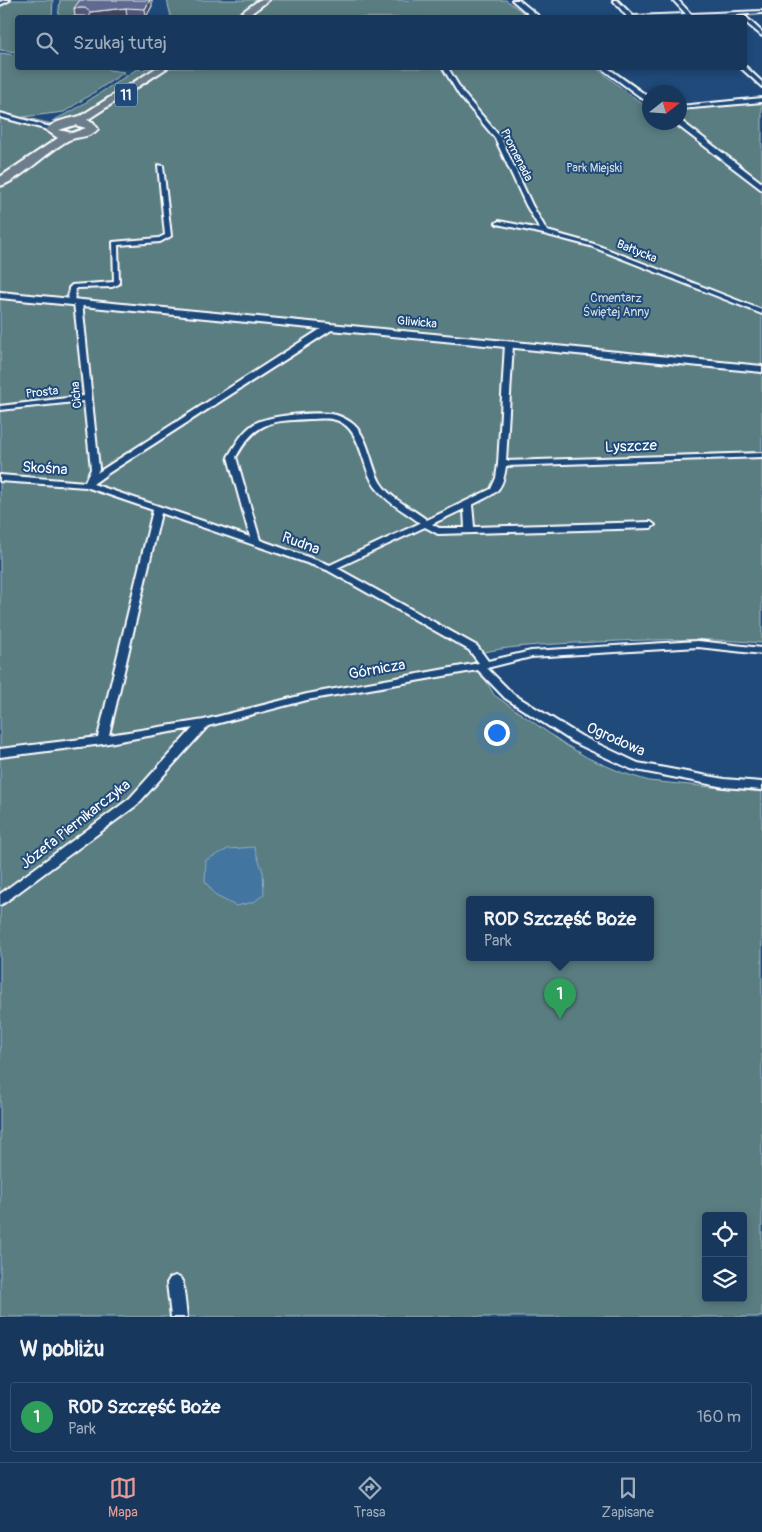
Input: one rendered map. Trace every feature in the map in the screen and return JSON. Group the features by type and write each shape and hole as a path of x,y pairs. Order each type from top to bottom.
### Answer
{"highway":[{"path":"242,15 265,0"},
{"name":"11","path":"75,122 159,70"},
{"name":"11","path":"87,123 94,115 164,70"},
{"path":"0,180 57,129 76,118 93,112"},
{"path":"75,122 87,123 92,127 89,131 57,129 75,122"}],"street":[{"path":"0,4 8,0"},
{"path":"515,0 534,15"},
{"path":"615,0 629,15"},
{"path":"675,0 690,15"},
{"path":"738,12 741,15"},
{"path":"703,15 762,12"},
{"path":"747,21 762,35"},
{"name":"Promenada","path":"447,70 461,94 498,138 529,205 544,232"},
{"path":"607,70 642,96"},
{"path":"746,70 762,85"},
{"path":"687,107 762,100"},
{"path":"0,115 57,129"},
{"path":"687,130 762,187"},
{"path":"74,302 72,288 74,286 112,285 117,283 115,243 160,240 168,236 160,166"},
{"name":"Bałtycka","path":"499,224 544,232 614,253 699,289 762,312"},
{"name":"Gliwicka","path":"0,294 330,328 762,368"},
{"name":"Cicha","path":"74,302 95,469 87,484"},
{"path":"87,484 330,328"},
{"path":"330,568 495,490 500,478 502,464 509,344"},
{"name":"Prosta","path":"0,408 87,398"},
{"path":"256,542 232,457 255,428 268,421 322,417 332,417 344,421 351,427 358,437 379,486 386,494 438,531 652,525"},
{"name":"Lyszcze","path":"502,464 762,455"},
{"name":"Skośna","path":"0,478 87,484"},
{"name":"Rudna","path":"87,484 330,568 473,648 483,665"},
{"path":"468,504 470,531"},
{"path":"103,740 158,509"},
{"name":"Górnicza","path":"0,753 103,740 204,723 307,697 483,665 531,654 698,644 762,651"},
{"name":"Ogrodowa","path":"483,665 509,696 577,738 635,766 724,782 762,786"},
{"name":"Józefa Piernikarczyka","path":"0,900 133,802 204,723"},
{"path":"175,1284 179,1317"}],"green space":[{"path":"13,0 53,0 52,15 15,15 15,52 0,50 0,7"},
{"path":"60,0 87,0 75,15 58,15"},
{"path":"167,0 506,0 526,15 171,15"},
{"path":"0,53 15,55 15,70 109,70 125,72 64,112 23,117 61,126 80,124 159,70 599,70 642,104 642,130 687,130 687,109 762,103 762,643 692,640 622,641 523,646 472,655 494,695 588,758 623,773 649,781 762,792 762,1317 0,1317"},
{"path":"135,70 155,70 83,115 52,121 74,110"}],"water":[{"path":"254,847 263,872 264,894 254,902 236,906 216,896 205,881 206,860 228,849"}],"building":[{"path":"80,0 150,0 145,9 126,8 90,12 85,8 74,8"}],"place":[{"name":"ROD Szczęść Boże","path":"560,1019"}],"park label":[{"name":"Park Miejski","path":"594,168"},
{"name":"Cmentarz Świętej Anny","path":"616,305"}]}
